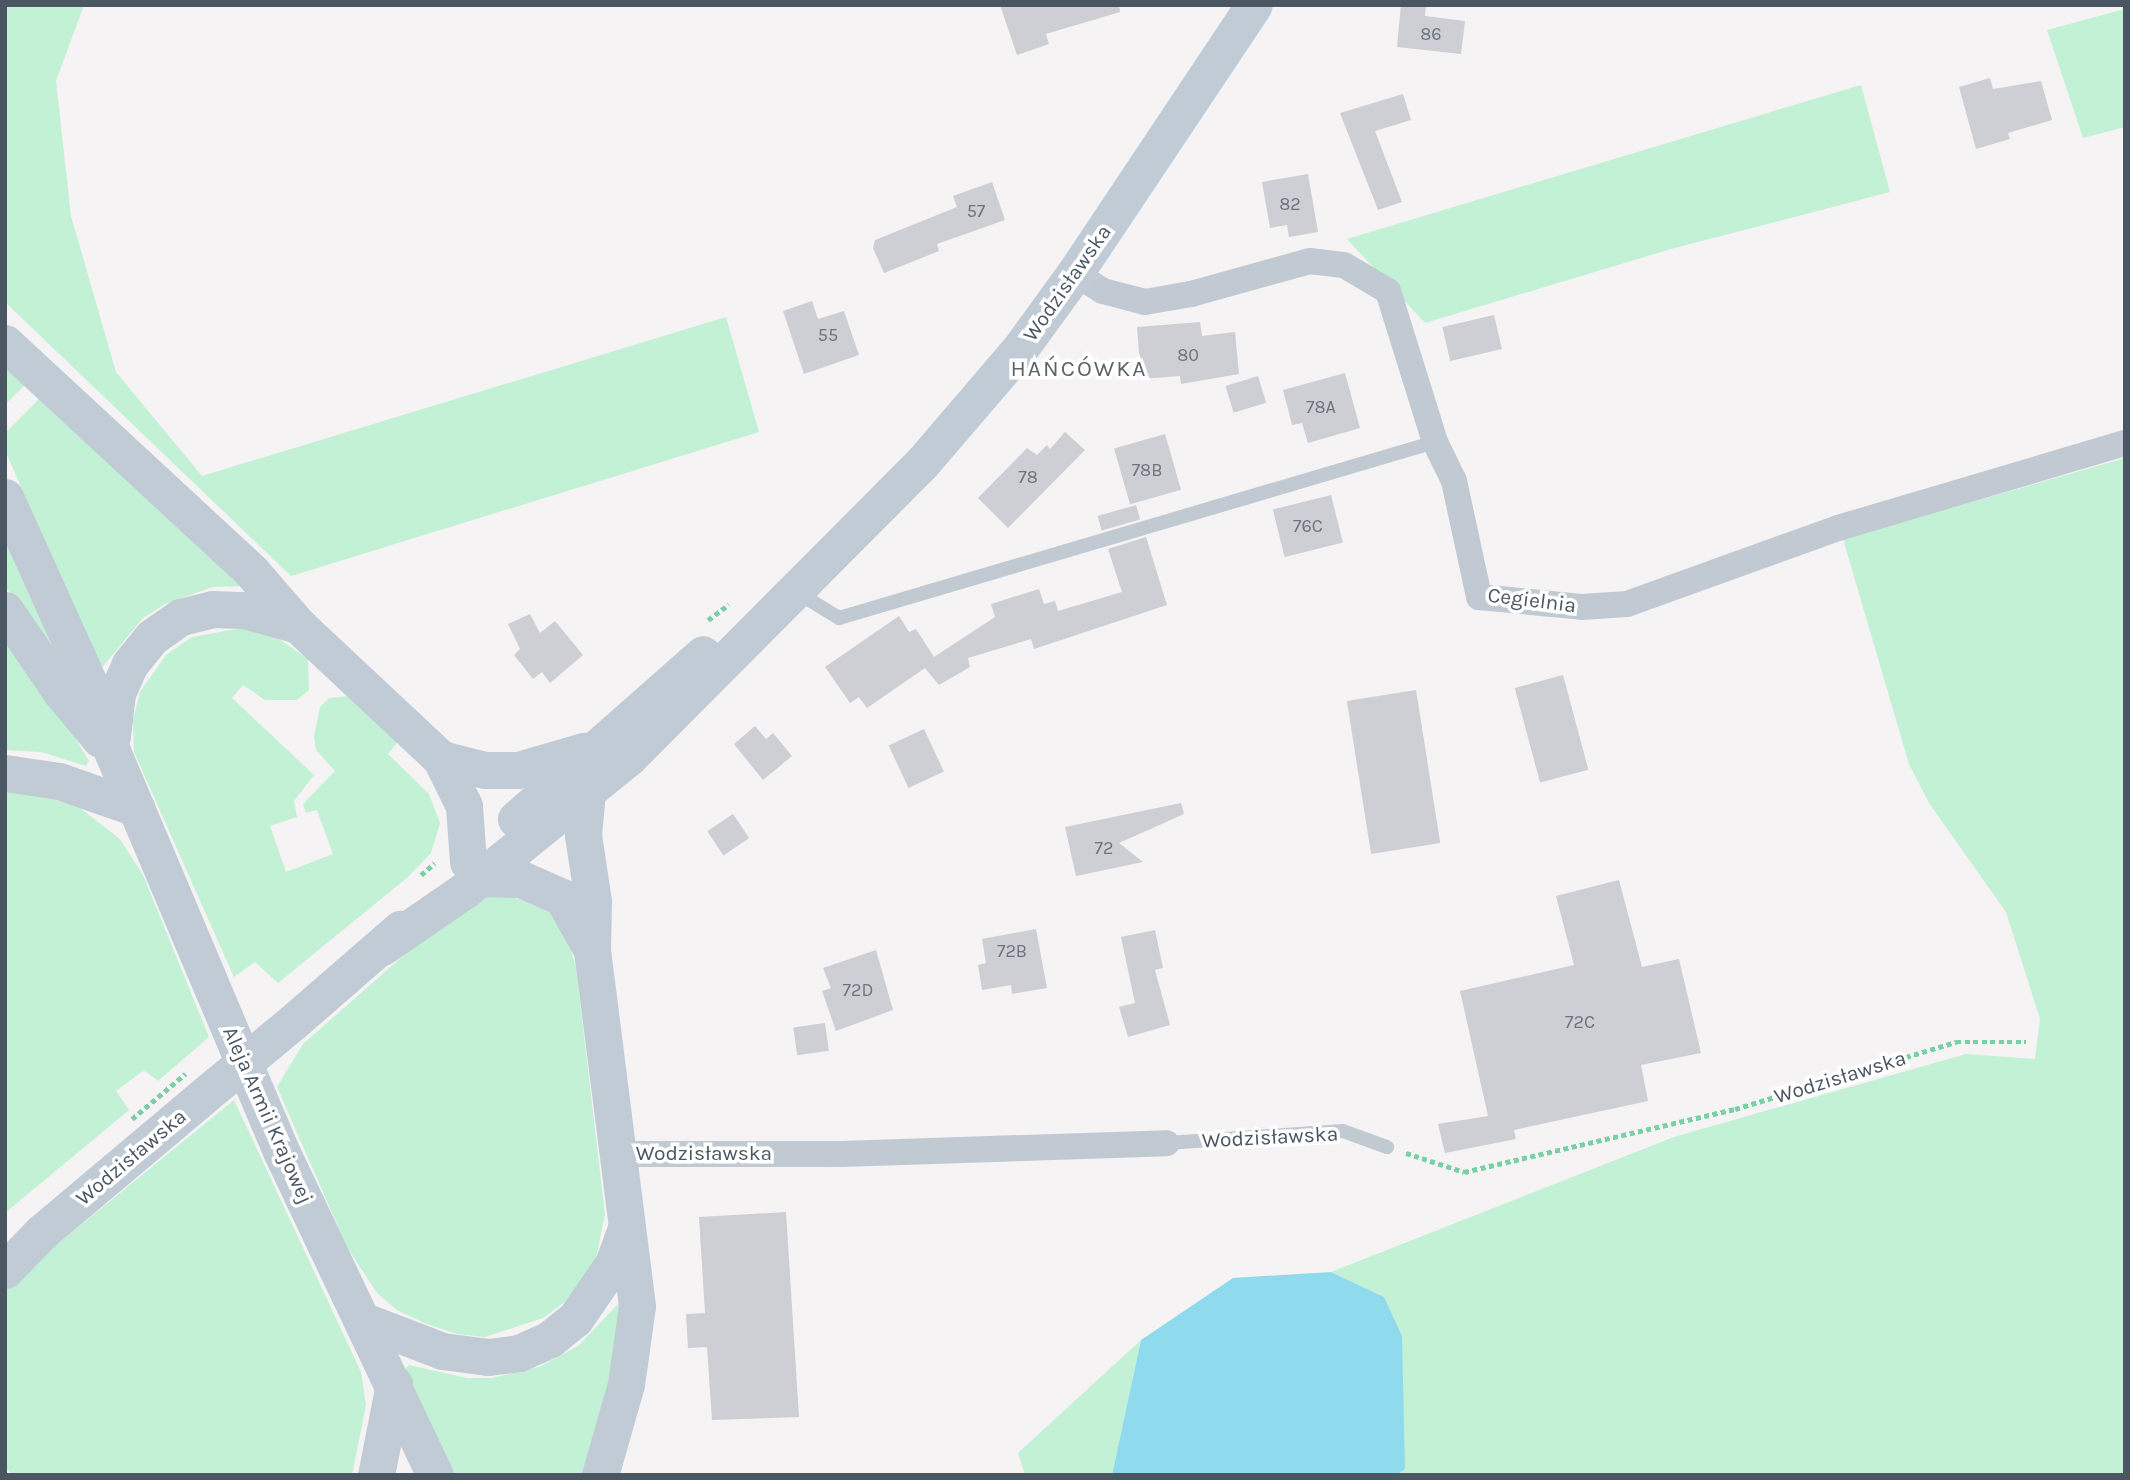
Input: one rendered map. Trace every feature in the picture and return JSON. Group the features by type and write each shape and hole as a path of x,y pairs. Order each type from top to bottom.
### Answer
{"main road":[{"name":"Wodzisławska","path":"463,864 587,792 671,718 984,393 1075,273 1254,5"},
{"path":"5,343 252,572 298,625 441,759 464,806 463,864 521,879 562,897 592,950"},
{"name":"Aleja Armii Krajowej","path":"5,497 96,699 112,751 281,1151 435,1475"},
{"name":"Wodzisławska","path":"5,1270 41,1232 382,947 463,864 750,613 819,565"},
{"path":"112,751 117,693 130,664 152,637 181,617 212,609 244,610 298,625"},
{"name":"Aleja Armii Krajowej","path":"5,610 61,692 112,751"},
{"path":"441,759 485,770 518,770 598,746"},
{"path":"5,774 59,781 136,808"},
{"path":"587,792 583,835 593,901 592,950 637,1306 626,1384 600,1475"},
{"path":"364,1321 442,1351 488,1357 519,1353 550,1339 575,1319 613,1264 627,1224"},
{"name":"Wodzisławska","path":"5,1255 41,1232"},
{"path":"376,1475 394,1384"}],"street":[{"name":"Cegielnia","path":"1075,273 1102,291 1145,302 1191,294 1310,261 1344,265 1388,291 1435,442 1454,481 1479,597 1582,607 1627,604 1839,528 2125,443"},
{"name":"Wodzisławska","path":"618,1154 841,1154 1167,1143"}],"lane":[{"path":"795,591 839,618 1435,442"},
{"name":"Wodzisławska","path":"1167,1143 1343,1131 1387,1147"}],"path":[{"path":"699,626 733,602"},
{"path":"417,879 463,864"},
{"name":"Wodzisławska","path":"1387,1147 1464,1172 1735,1109 1956,1042 2026,1042"}],"green space":[{"path":"5,5 84,5 56,81 71,216 116,372 202,476 726,317 759,432 291,576 5,302"},
{"path":"2125,9 2125,127 2083,138 2047,30"},
{"path":"1861,85 1890,192 1671,249 1425,323 1347,239"},
{"path":"5,359 29,381 5,405"},
{"path":"43,395 242,586 213,587 165,604 143,618 100,670 5,450 5,433"},
{"path":"2125,458 2125,1475 1396,1475 1405,1468 1384,1297 1331,1272 1674,1137 1966,1054 2035,1059 2040,1019 2006,912 1929,803 1909,764 1843,539"},
{"path":"5,539 81,698 5,586"},
{"path":"242,628 270,633 308,659 309,690 297,700 265,700 243,685 232,698 314,775 294,801 297,817 270,826 286,872 333,854 317,810 306,813 303,804 335,771 316,750 314,736 320,707 329,698 350,696 398,741 388,754 429,794 440,823 431,853 408,877 278,983 255,962 234,977 134,752 133,720 140,692 166,655 192,637"},
{"path":"5,633 69,727 89,761 86,766 41,752 5,750"},
{"path":"5,793 43,796 80,808 120,839 143,875 209,1037 158,1081 144,1070 116,1091 129,1110 5,1213"},
{"path":"497,893 543,906 559,920 568,939 576,968 605,1214 596,1258 566,1301 543,1318 485,1337 457,1334 424,1323 397,1310 377,1293 347,1247 277,1087 303,1044 453,912 477,898"},
{"path":"234,1100 361,1372 366,1405 352,1475 14,1475 5,1468 5,1287"},
{"path":"618,1304 626,1311 586,1475 453,1475 405,1369 409,1365 467,1378 492,1378 539,1367 578,1346"},
{"path":"1141,1340 1112,1475 1025,1475 1018,1453"}],"water":[{"path":"1331,1272 1384,1297 1402,1336 1405,1469 1396,1475 1112,1475 1141,1340 1233,1278"}],"building":[{"path":"1000,5 1119,5 1120,12 1046,34 1049,44 1017,55"},
{"path":"1401,5 1426,5 1425,16 1465,21 1461,54 1397,47"},
{"path":"1990,78 1993,89 2041,81 2052,120 2008,133 2010,139 1976,149 1959,87"},
{"path":"1403,94 1411,120 1375,131 1402,202 1378,210 1340,113"},
{"path":"1308,174 1318,232 1289,237 1287,225 1270,228 1262,182"},
{"path":"992,182 1005,220 937,244 939,251 884,273 873,248 875,240 957,207 953,196"},
{"path":"812,301 818,319 844,311 859,355 804,374 783,311"},
{"path":"1494,315 1502,349 1450,361 1442,327"},
{"path":"1200,322 1202,336 1235,332 1239,374 1181,384 1180,376 1141,379 1137,327"},
{"path":"1345,373 1360,428 1308,443 1302,423 1292,425 1283,390"},
{"path":"1258,376 1266,403 1234,413 1225,386"},
{"path":"1065,432 1085,450 1008,528 978,498 1027,448 1037,455 1047,445 1050,449"},
{"path":"1165,434 1181,490 1130,504 1114,449"},
{"path":"1331,495 1343,543 1285,557 1273,510"},
{"path":"1136,505 1140,519 1102,530 1098,516"},
{"path":"1146,537 1167,605 1034,649 1031,639 968,658 970,667 939,685 925,668 867,708 859,697 850,703 825,667 899,616 909,632 916,629 934,657 995,617 991,604 1039,589 1044,604 1055,601 1058,611 1122,592 1108,549"},
{"path":"530,614 540,633 555,621 583,655 550,683 542,672 533,679 514,655 520,649 508,624"},
{"path":"1563,675 1588,770 1540,783 1515,688"},
{"path":"1416,690 1440,843 1371,854 1347,701"},
{"path":"755,726 766,739 773,733 792,756 763,780 734,744"},
{"path":"924,729 944,772 909,788 889,745"},
{"path":"1181,803 1184,814 1119,843 1143,862 1076,876 1065,827"},
{"path":"733,814 749,838 724,855 707,831"},
{"path":"1619,880 1642,967 1679,959 1701,1053 1641,1065 1648,1101 1514,1130 1516,1139 1445,1153 1438,1124 1488,1116 1460,991 1574,965 1556,896"},
{"path":"1036,929 1047,988 1012,994 1011,985 982,990 978,965 986,963 982,939"},
{"path":"1155,930 1163,968 1155,970 1170,1025 1128,1037 1119,1007 1135,1003 1121,937"},
{"path":"876,950 893,1010 836,1031 822,991 831,988 823,968"},
{"path":"825,1023 829,1051 797,1055 793,1027"},
{"path":"786,1212 799,1417 712,1420 707,1347 688,1348 686,1314 705,1313 699,1217"}],"district":[{"name":"HAŃCÓWKA","path":"1079,369"}]}
